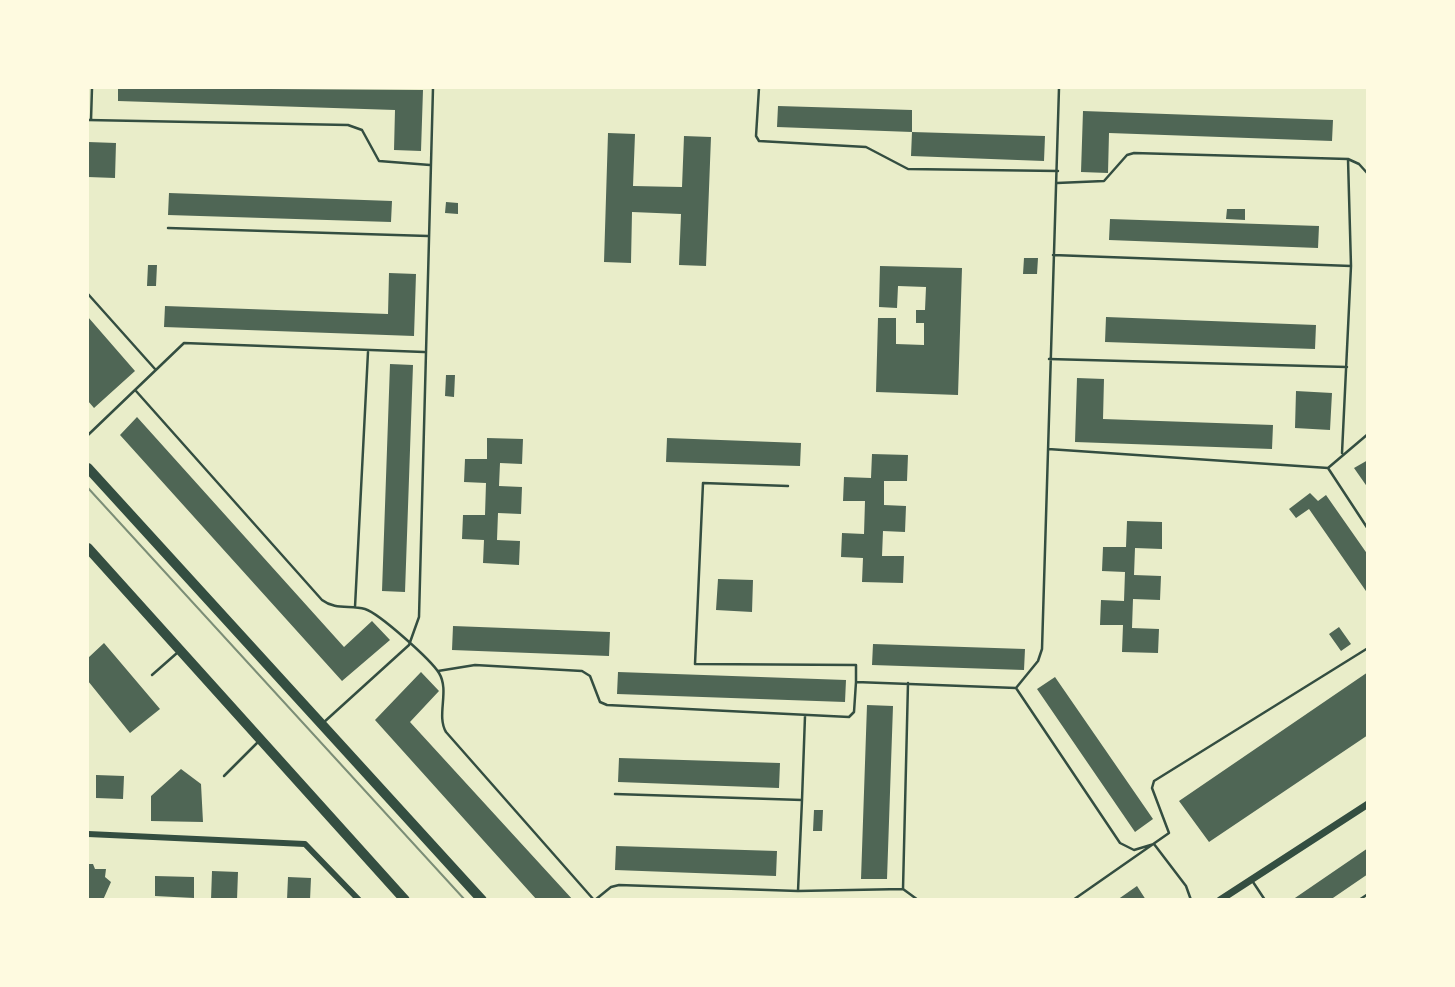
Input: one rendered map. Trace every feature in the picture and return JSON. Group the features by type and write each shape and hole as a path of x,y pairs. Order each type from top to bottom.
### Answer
{"main road":[{"path":"88,468 482,900"},
{"path":"89,553 405,900"}],"street":[{"path":"1220,900 1367,804"},
{"path":"88,834 305,844 314,850 359,900"}],"lane":[{"path":"92,88 89,120 348,125 362,130 379,161 430,165"},
{"path":"321,725 409,645 419,617 433,88"},
{"path":"759,88 755,136 759,141 866,147 908,169 1058,171"},
{"path":"1016,688 1038,661 1042,649 1059,88"},
{"path":"1057,183 1104,181 1127,155 1134,153 1348,159 1359,164 1367,174"},
{"path":"1342,453 1351,267 1348,159"},
{"path":"168,228 428,236"},
{"path":"1053,256 1351,267"},
{"path":"88,294 155,369"},
{"path":"88,435 136,391 177,346 188,342 424,352"},
{"path":"355,607 368,351"},
{"path":"1049,359 1347,367"},
{"path":"136,391 323,600 332,606 355,607 372,612 438,671 443,686 442,720 446,732 595,900 611,887 619,885 798,891 903,889 918,900"},
{"path":"1328,468 1342,453 1367,434"},
{"path":"1047,449 1328,468"},
{"path":"1328,468 1367,528"},
{"path":"438,671 475,665 582,671 590,676 600,702 607,705 805,716 853,716 856,665 695,664 704,484 788,486"},
{"path":"1073,900 1169,833 1153,783 1367,648"},
{"path":"152,675 179,650"},
{"path":"856,682 1016,688"},
{"path":"903,889 908,683"},
{"path":"1016,688 1120,843 1133,850 1154,844"},
{"path":"798,891 805,716"},
{"path":"224,776 260,739"},
{"path":"615,794 802,800"},
{"path":"1154,844 1186,886 1191,900"},
{"path":"1251,880 1265,900"},
{"path":"1359,900 1367,894"}],"building":[{"path":"118,88 423,90 421,151 394,150 395,110 118,101"},
{"path":"778,106 912,110 912,132 777,127"},
{"path":"1083,111 1333,120 1332,141 1109,133 1108,173 1081,172"},
{"path":"912,132 1045,136 1044,161 911,156"},
{"path":"608,133 635,134 633,186 682,187 684,136 711,137 706,266 679,265 681,214 632,212 631,263 604,262"},
{"path":"88,142 116,143 115,178 88,177"},
{"path":"169,193 392,201 391,222 168,215"},
{"path":"446,202 458,203 458,214 445,213"},
{"path":"1227,209 1245,209 1245,220 1226,219"},
{"path":"1110,219 1319,226 1318,248 1109,240"},
{"path":"1024,258 1038,258 1037,274 1023,274"},
{"path":"148,265 157,265 156,286 147,286"},
{"path":"880,266 962,268 958,395 876,392 878,318 896,318 896,344 924,345 924,323 916,323 916,310 925,310 926,287 898,286 897,308 879,307"},
{"path":"389,273 416,274 414,336 164,327 165,306 388,314"},
{"path":"88,317 135,371 94,408 88,401"},
{"path":"1106,317 1316,325 1315,349 1105,342"},
{"path":"390,364 413,365 405,592 382,591"},
{"path":"446,375 455,375 454,397 445,396"},
{"path":"1077,378 1104,379 1103,419 1273,425 1272,449 1075,442"},
{"path":"1296,391 1332,393 1330,430 1295,428"},
{"path":"137,417 344,647 372,621 390,640 342,681 120,435"},
{"path":"487,438 523,439 522,464 500,463 499,486 522,487 521,514 498,513 497,540 520,541 519,565 483,563 484,540 462,539 463,515 485,515 486,483 464,482 465,459 487,459"},
{"path":"667,438 801,443 800,466 666,462"},
{"path":"872,454 908,455 907,481 884,481 884,505 906,506 905,532 883,531 882,556 904,556 903,583 862,582 863,558 841,557 842,533 864,534 865,501 843,501 844,477 871,478"},
{"path":"1368,460 1368,488 1354,468"},
{"path":"1310,493 1318,501 1326,495 1368,555 1368,594 1309,509 1296,518 1289,509"},
{"path":"1127,521 1162,522 1162,549 1135,548 1134,575 1161,576 1160,600 1133,599 1132,628 1159,629 1158,653 1122,652 1123,625 1100,625 1101,600 1124,601 1125,572 1102,571 1103,547 1126,547"},
{"path":"718,579 753,580 752,612 716,610"},
{"path":"453,626 610,632 609,656 452,650"},
{"path":"1339,627 1351,644 1341,651 1329,634"},
{"path":"104,643 160,709 130,733 88,681 88,658"},
{"path":"873,644 1025,649 1024,670 872,665"},
{"path":"421,672 439,691 410,722 573,900 537,900 375,720"},
{"path":"618,672 846,680 845,702 617,694"},
{"path":"1368,672 1368,735 1209,842 1179,801"},
{"path":"1055,677 1153,819 1135,832 1037,689"},
{"path":"867,705 893,706 887,879 861,879"},
{"path":"619,758 780,763 779,788 618,782"},
{"path":"181,769 201,784 203,822 151,821 151,796"},
{"path":"96,775 124,776 123,799 96,798"},
{"path":"814,810 823,810 822,831 813,831"},
{"path":"616,846 777,851 776,876 615,870"},
{"path":"1368,848 1368,874 1330,900 1292,900"},
{"path":"88,864 93,864 95,869 106,869 105,877 111,882 103,900 88,900"},
{"path":"212,871 238,872 237,900 211,900"},
{"path":"155,876 194,877 194,898 155,896"},
{"path":"288,877 311,878 310,900 287,900"},
{"path":"1137,886 1146,900 1117,900"}],"tram line":[{"path":"88,488 465,900"}]}
